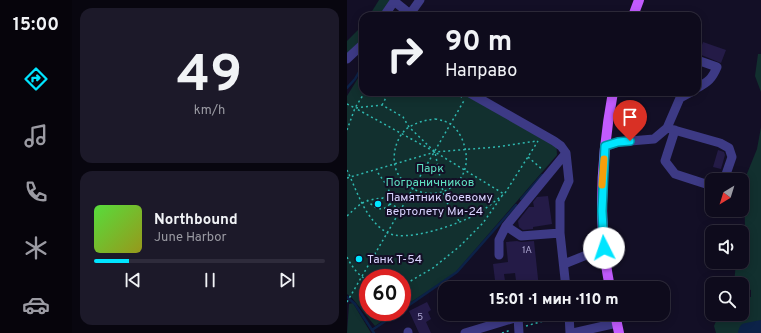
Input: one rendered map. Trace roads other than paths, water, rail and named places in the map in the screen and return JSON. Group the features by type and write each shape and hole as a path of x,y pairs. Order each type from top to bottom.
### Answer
{"main road":[{"path":"634,12 639,0"},
{"path":"609,281 604,248 602,211 605,146 612,96"},
{"path":"617,321 619,333"}],"street":[{"path":"387,12 395,0 407,12"},
{"path":"412,12 420,0"},
{"path":"347,59 359,48"},
{"path":"701,61 717,66 714,76 701,86"},
{"path":"476,96 554,141 561,146 566,153 569,181 560,201 560,233 565,281"},
{"path":"684,96 680,98 671,129 665,161 675,174 705,184"},
{"path":"605,146 618,142 654,139 671,129 720,143 729,148 732,157 726,173"},
{"path":"499,255 499,240 506,226 566,153"},
{"path":"506,226 521,236 560,233"},
{"path":"564,264 604,248"},
{"path":"465,333 518,318 519,330"},
{"path":"567,321 571,333 607,321"}],"waterway":[{"path":"347,88 359,72"},
{"path":"521,199 542,175"},
{"path":"411,304 457,272 516,205"},
{"path":"347,297 355,304 374,333"},
{"path":"372,330 386,321"},
{"path":"745,333 746,330 761,327"}],"place":[{"name":"Памятник боевому вертолету Ми-24","path":"378,204"},
{"name":"Танк Т-54","path":"359,259"}],"park label":[{"name":"Парк Пограничников","path":"430,175"}]}
